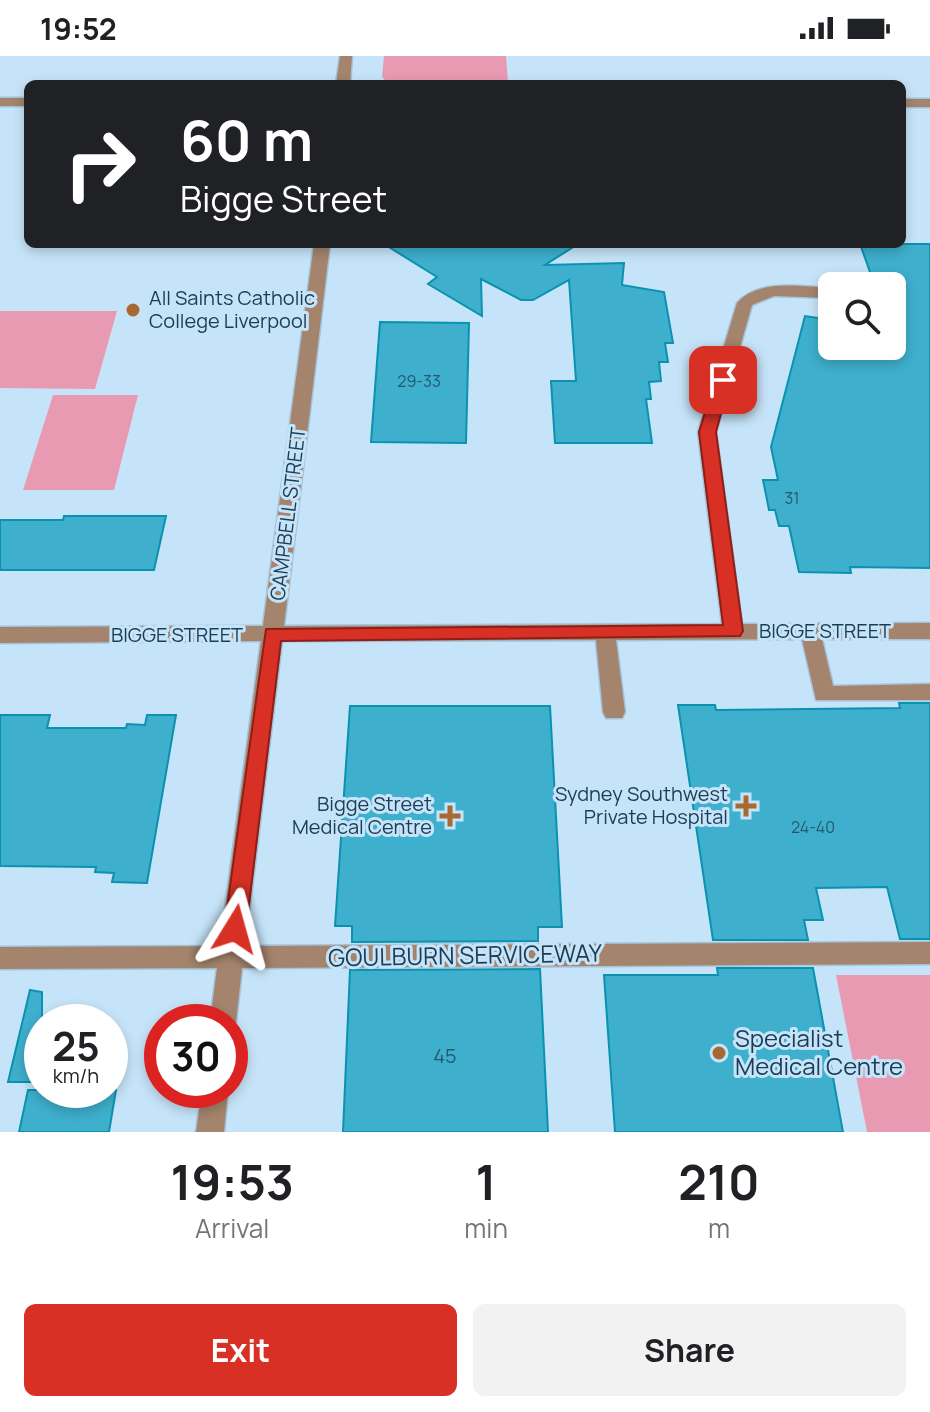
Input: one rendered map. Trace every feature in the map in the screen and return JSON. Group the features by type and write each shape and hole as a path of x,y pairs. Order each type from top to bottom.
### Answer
{"street":[{"path":"343,80 346,56"},
{"path":"0,102 24,102"},
{"path":"906,103 930,103"},
{"name":"CAMPBELL STREET","path":"225,1004 321,248"},
{"path":"733,631 707,432 745,303 752,296 764,293 818,293"},
{"path":"810,631 824,694 930,692"},
{"name":"BIGGE STREET","path":"0,635 930,631"},
{"path":"605,632 614,712"},
{"name":"GOULBURN SERVICEWAY","path":"0,958 231,959 639,944 930,953"},
{"path":"210,1132 213,1108"}],"shaded area":[{"path":"384,56 506,56 508,80 385,80 382,77"},
{"path":"0,311 117,311 95,389 0,388"},
{"path":"53,395 138,395 114,490 23,490"},
{"path":"836,975 930,975 930,1132 867,1132"}],"building":[{"path":"906,244 930,244 930,568 850,567 851,573 799,572 789,526 779,526 775,510 769,510 763,480 778,480 771,447 805,316 818,318 818,360 906,360 906,272 870,272 861,248 906,248"},
{"path":"390,248 572,248 545,265 624,263 622,285 664,292 673,343 665,343 668,362 659,362 661,381 649,382 651,399 646,399 652,443 555,443 551,381 576,381 569,280 533,300 521,300 481,279 482,316 428,284 437,277"},
{"path":"380,322 469,323 466,443 371,442"},
{"path":"64,516 166,516 154,570 0,570 0,520 63,520"},
{"path":"899,703 930,703 930,939 900,939 887,887 816,888 823,920 804,920 808,940 713,940 678,705 715,705 716,710 900,708"},
{"path":"350,706 550,706 562,927 538,927 538,941 352,942 352,926 335,926"},
{"path":"0,715 50,715 47,728 126,728 127,724 145,725 147,715 176,715 147,883 112,882 114,873 95,872 96,867 0,866"},
{"name":"Specialist Medical Centre","path":"717,968 813,968 843,1132 615,1132 604,975 718,975"},
{"path":"540,969 548,1132 343,1132 350,970"},
{"path":"30,990 42,992 42,1004 27,1004"},
{"path":"24,1015 24,1082 8,1082"},
{"path":"24,1108 113,1108 109,1132 19,1132"}],"place":[{"name":"All Saints Catholic College Liverpool","path":"133,310"},
{"name":"Sydney Southwest Private Hospital","path":"746,806"},
{"name":"Bigge Street Medical Centre","path":"450,816"},
{"name":"Specialist Medical Centre","path":"719,1053"}],"route":[{"path":"235,929 273,634 733,631 707,432 723,380"}]}
